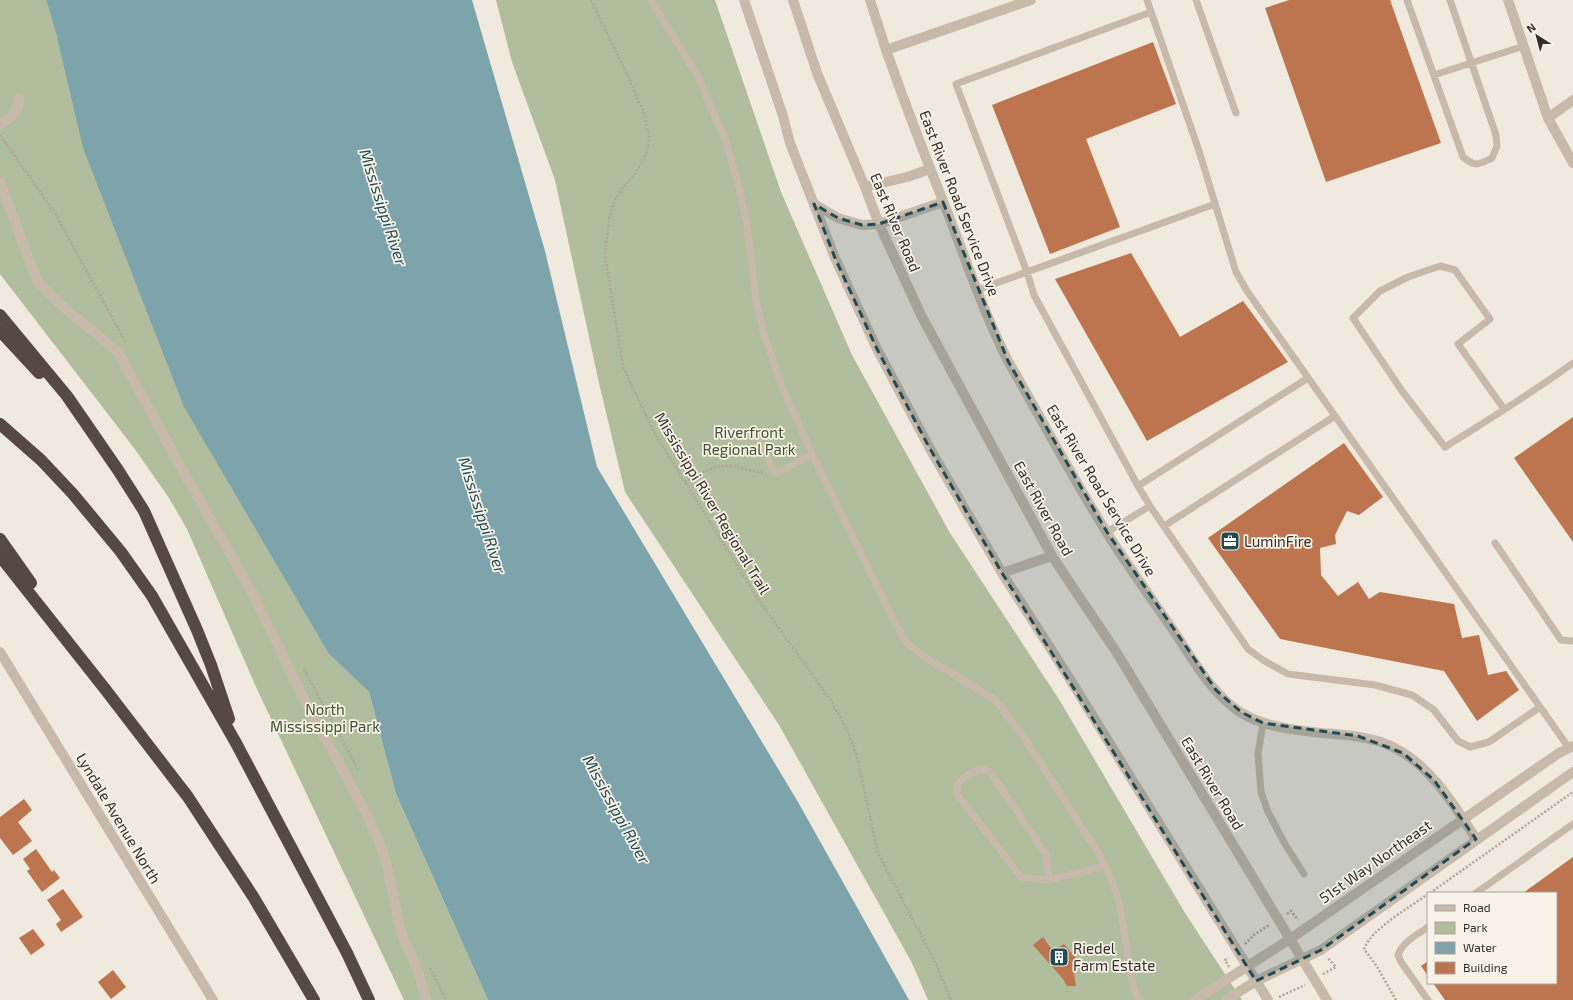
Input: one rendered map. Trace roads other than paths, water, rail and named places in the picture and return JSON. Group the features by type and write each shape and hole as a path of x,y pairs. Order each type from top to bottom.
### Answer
{"highway":[{"path":"0,315 67,396 118,470 144,511 211,665 236,743"},
{"path":"0,331 45,380 78,423 101,455 165,559"},
{"path":"0,424 41,460 91,514 121,552 164,616 236,743 369,1000"},
{"path":"0,539 105,689"},
{"path":"0,556 171,774 204,820 272,927 314,1000"}],"street":[{"path":"744,0 783,116 790,143 835,258 877,349 929,447 1002,573 1268,1000"},
{"name":"East River Road","path":"793,0 817,73 879,224 922,317 1052,556 1117,653 1327,1000"},
{"name":"East River Road Service Drive","path":"870,0 886,50 930,170 994,334 1008,361 1107,532 1216,690 1230,704 1241,712 1262,723 1313,732 1358,736 1380,742 1403,753 1419,765 1434,780 1463,818 1476,839"},
{"path":"886,50 1031,0"},
{"path":"1508,0 1548,118 1573,163"},
{"path":"0,124 14,115 19,104 19,98"},
{"path":"1548,118 1573,100"},
{"path":"865,187 930,170"},
{"path":"0,182 36,278 42,286 67,310 118,352 184,473 252,592 378,839 387,866 402,932 419,974 426,1000"},
{"path":"814,204 838,218 862,225 879,224 943,202"},
{"path":"1002,573 1052,556"},
{"name":"Lyndale Avenue North","path":"0,652 213,1000"},
{"name":"51st Way Northeast","path":"1195,1000 1290,939 1463,818 1571,747"},
{"path":"1226,1000 1256,981 1321,950 1476,839 1573,772"}],"lane":[{"path":"651,0 698,78 726,142 739,187 747,225 756,299 763,331 783,389 812,454 885,605 908,644 929,660 995,700 1024,736 1111,878 1119,902 1134,989 1138,1000"},
{"path":"1147,0 1199,152 1236,272 1247,291 1540,707 1571,747"},
{"path":"1196,0 1236,113"},
{"path":"1406,0 1463,157 1470,163 1478,165 1492,158 1497,146 1496,135 1450,0"},
{"path":"1151,12 956,84 1027,272 1034,295 1138,486 1150,506 1248,649 1263,660 1288,674 1376,685 1412,695 1434,710 1458,741 1470,747 1489,742 1540,707"},
{"path":"1434,75 1524,46"},
{"path":"977,290 1215,204"},
{"path":"1504,409 1458,344 1490,319 1455,270 1440,266 1408,277 1380,291 1353,318 1402,391 1445,447 1504,409 1573,363"},
{"path":"1138,486 1308,378"},
{"path":"1164,526 1335,416"},
{"path":"758,437 774,472 779,472 812,454"},
{"path":"1107,532 1150,506"},
{"path":"1495,543 1561,640 1573,641"},
{"path":"1262,723 1258,754 1261,792 1268,812 1285,844 1304,874"},
{"path":"1049,880 1046,854 989,772 980,769 964,777 957,785 957,794 1021,877 1049,880 1105,866"},
{"path":"1477,892 1573,824"},
{"path":"1427,928 1406,943 1400,949 1398,955 1401,962 1428,1000"}],"water":[{"name":"Mississippi River","path":"46,0 472,0 545,251 597,467 798,802 909,1000 488,1000 396,794 369,692 329,654 184,407 83,148 57,37"}],"place":[{"name":"LuminFire","path":"1230,541"},
{"name":"Riedel Farm Estate","path":"1059,957"}],"park label":[{"name":"Riverfront Regional Park","path":"749,440"},
{"name":"North Mississippi Park","path":"325,718"}]}
